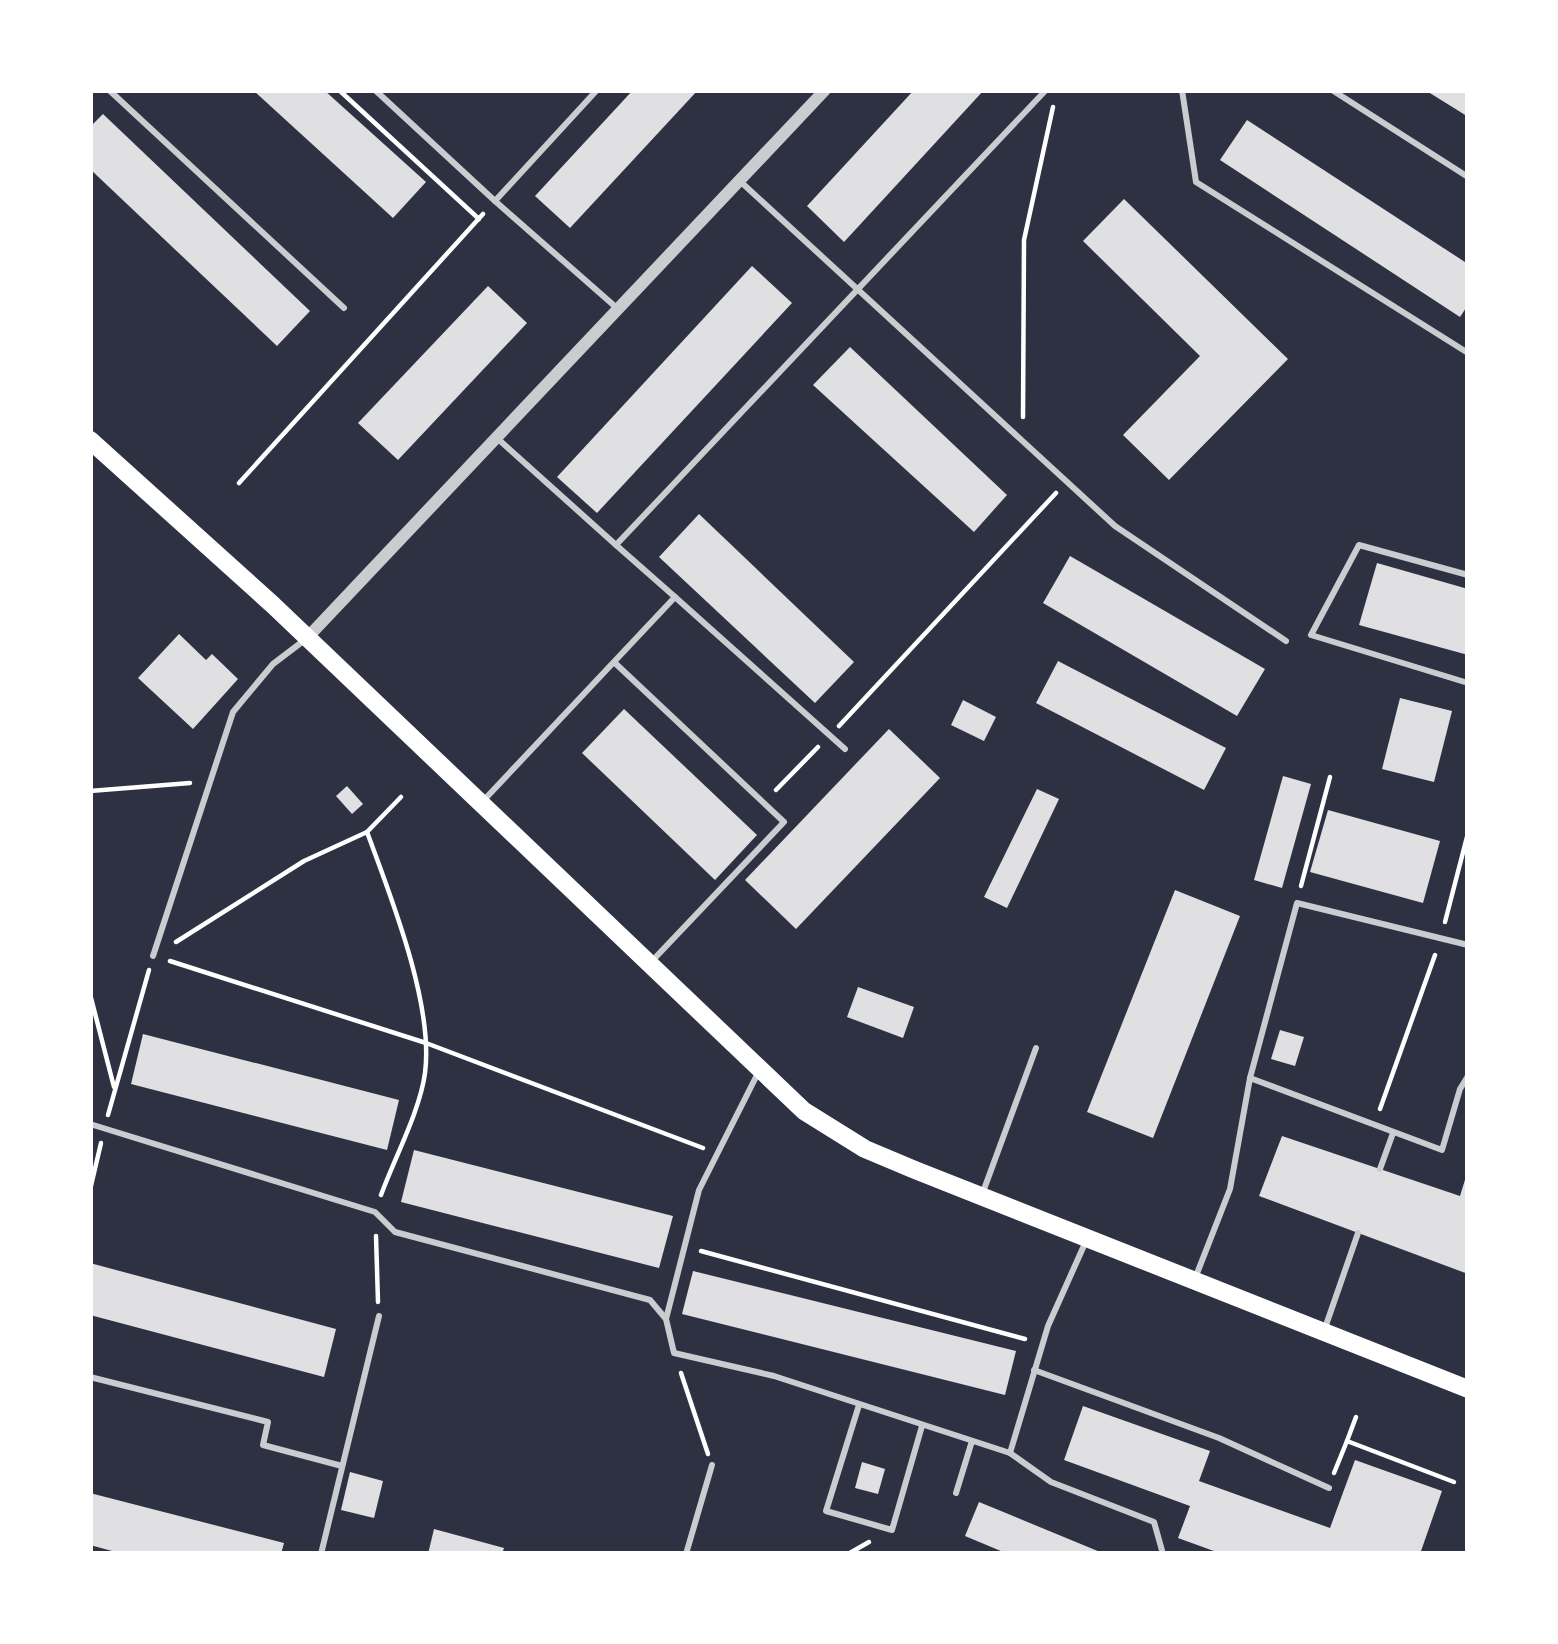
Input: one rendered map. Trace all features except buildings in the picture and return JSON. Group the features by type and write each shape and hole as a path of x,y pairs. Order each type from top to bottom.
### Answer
{"main road":[{"path":"90,440 832,1132 865,1150 1468,1389"}],"street":[{"path":"307,638 825,90"}],"lane":[{"path":"109,90 344,308"},
{"path":"375,90 618,309"},
{"path":"495,201 597,90"},
{"path":"616,545 1046,90"},
{"path":"1182,90 1196,182 1468,353"},
{"path":"1332,90 1468,177"},
{"path":"739,181 1115,526 1286,641"},
{"path":"496,438 845,749"},
{"path":"1468,575 1360,545 1311,635 1468,683"},
{"path":"481,803 675,597"},
{"path":"153,956 232,712 273,664 307,638"},
{"path":"615,663 784,822 651,963"},
{"path":"1195,1279 1230,1190 1250,1078 1297,903 1468,945"},
{"path":"982,1195 1036,1048"},
{"path":"666,1319 699,1190 760,1068"},
{"path":"1250,1078 1442,1150 1468,1076"},
{"path":"90,1124 375,1212 395,1232 650,1300 666,1319 674,1353 774,1376 1010,1453 1051,1482 1154,1522 1163,1554"},
{"path":"1380,1169 1393,1132"},
{"path":"1324,1331 1358,1233"},
{"path":"1010,1453 1042,1344 1089,1236"},
{"path":"321,1554 379,1316"},
{"path":"1034,1370 1219,1438 1329,1488"},
{"path":"90,1377 268,1423 262,1445 342,1466"},
{"path":"859,1405 826,1511 892,1530 922,1426"},
{"path":"956,1493 972,1441"},
{"path":"686,1554 712,1465"}],"path":[{"path":"339,90 478,219"},
{"path":"1023,443 1024,240 1056,90"},
{"path":"239,483 495,201"},
{"path":"764,803 1066,482"},
{"path":"1297,903 1330,777"},
{"path":"90,791 208,782"},
{"path":"90,1190 153,956 304,862 368,832 401,797"},
{"path":"368,832 406,939 426,1043 424,1077 375,1212 379,1316"},
{"path":"1374,1125 1441,939 1468,832"},
{"path":"153,956 426,1043 716,1153"},
{"path":"90,994 115,1089"},
{"path":"685,1246 1042,1344"},
{"path":"674,1353 712,1465"},
{"path":"1329,1488 1356,1417"},
{"path":"1347,1441 1454,1482"}]}
